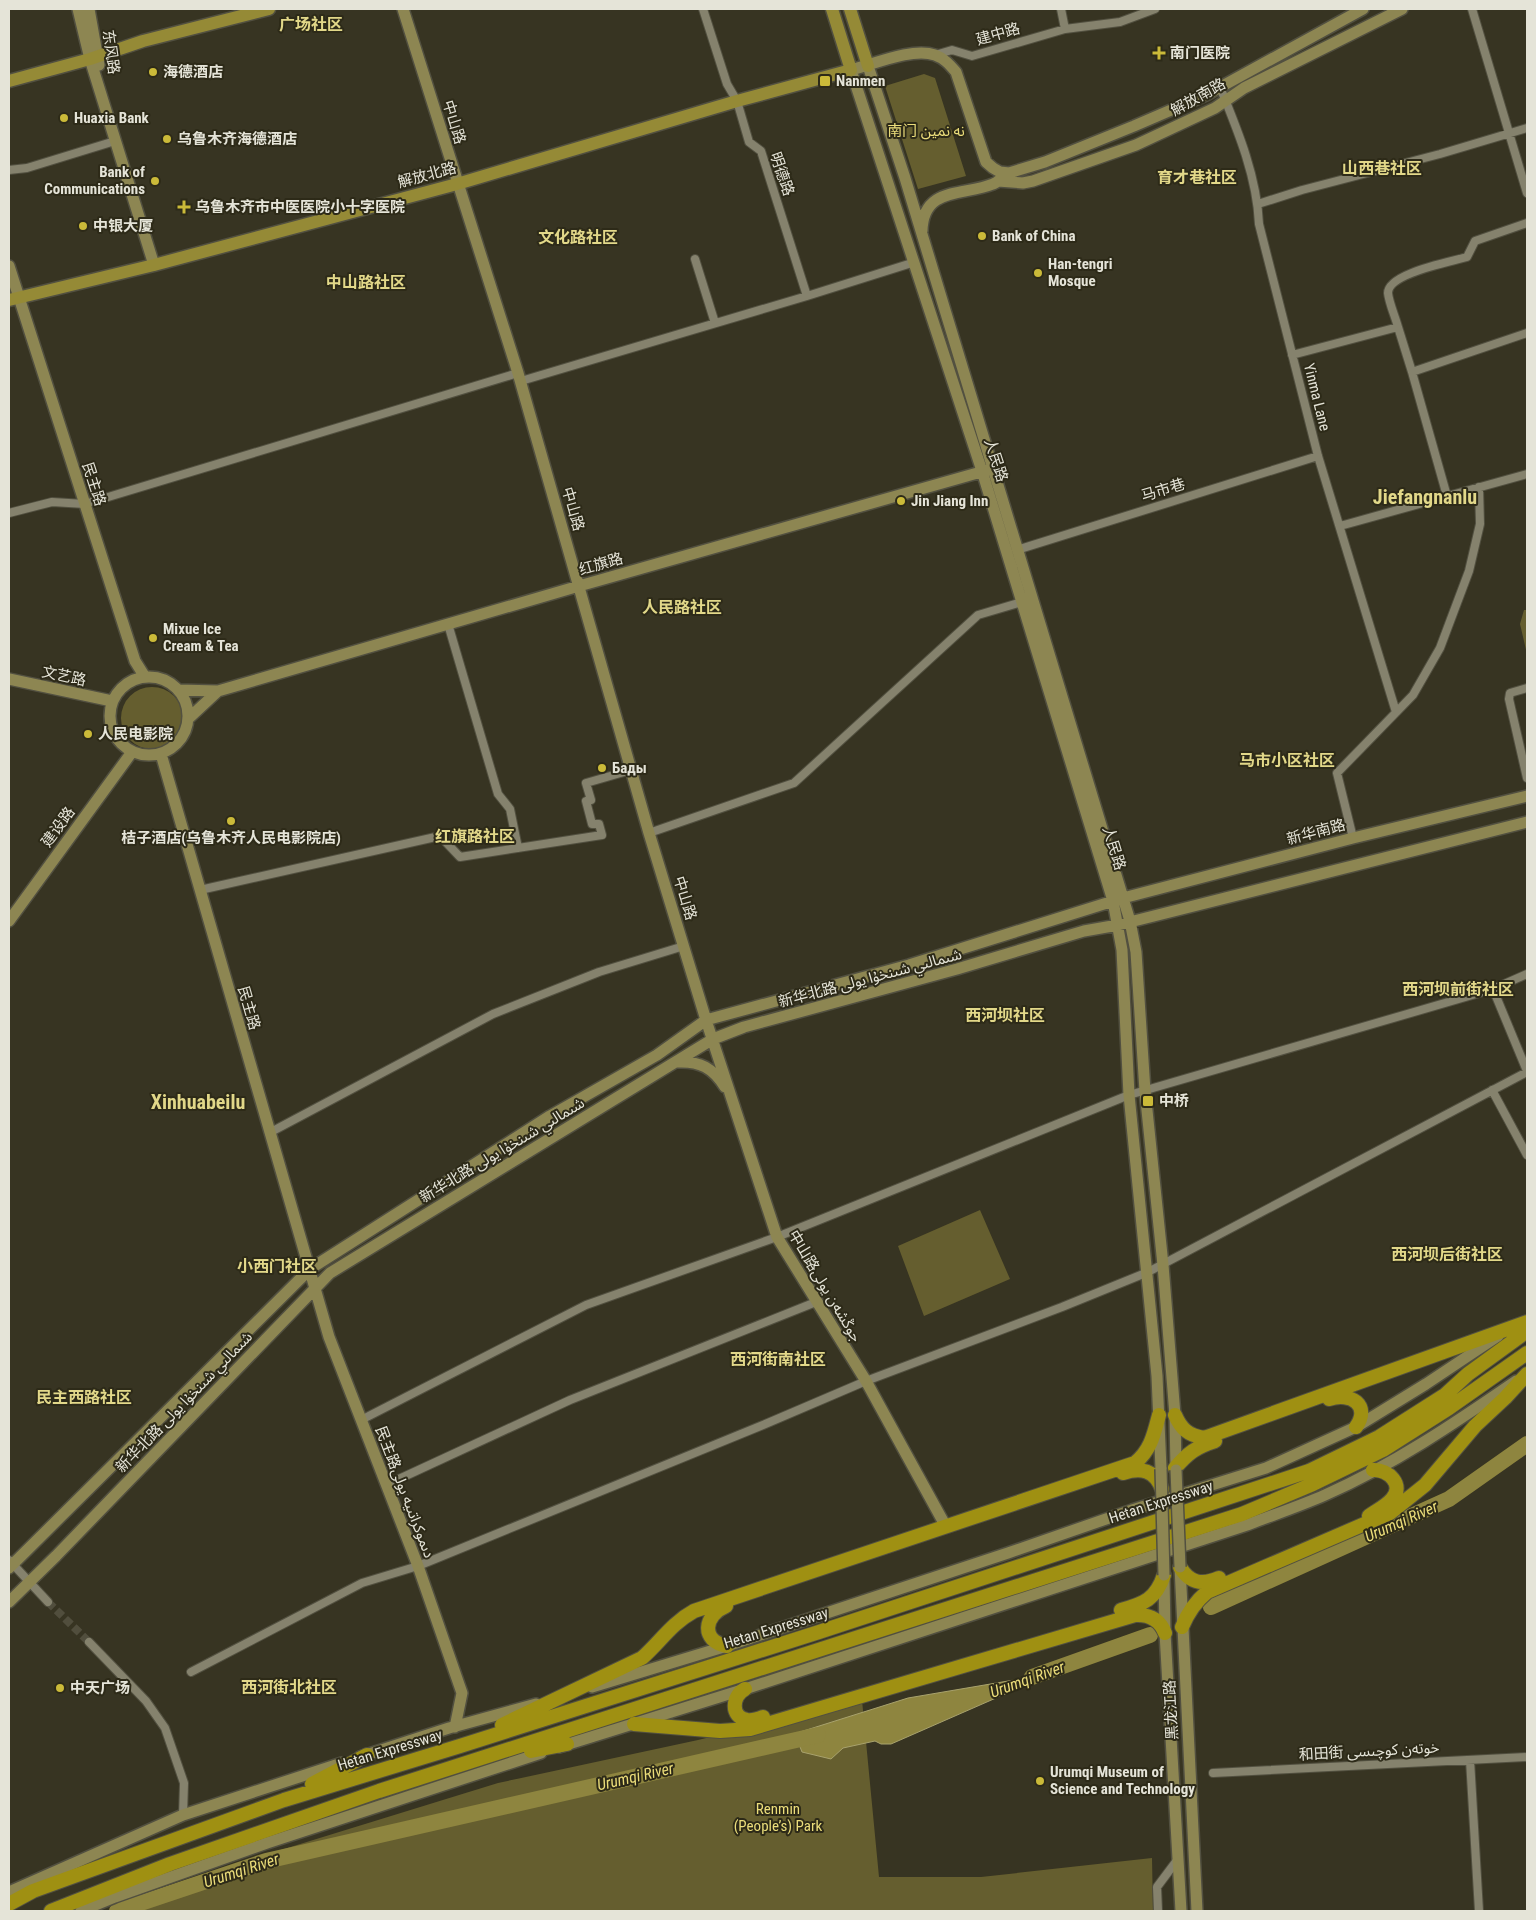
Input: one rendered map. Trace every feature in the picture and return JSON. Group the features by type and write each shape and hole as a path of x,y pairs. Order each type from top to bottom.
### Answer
{"highway":[{"path":"1175,1415 1179,1425 1185,1432 1204,1438 1527,1322"},
{"name":"Hetan Expressway","path":"9,1904 33,1891 284,1800 899,1606 1309,1471 1379,1437 1445,1395 1468,1374 1527,1331"},
{"path":"51,1911 170,1864 379,1791 1242,1514 1313,1484 1383,1450 1460,1401 1527,1353"},
{"path":"1460,1401 1527,1367"},
{"path":"1182,1626 1192,1607 1207,1592 1390,1514 1425,1485 1475,1426 1527,1373"},
{"path":"1176,1469 1186,1455 1199,1446 1338,1396 1350,1397 1358,1405 1361,1416 1356,1427"},
{"path":"460,1746 642,1658 660,1642 668,1629 680,1618 694,1611 1135,1463 1149,1448 1159,1415"},
{"path":"727,1646 715,1642 709,1631 708,1624 714,1613 727,1605 1134,1470 1141,1469 1155,1476 1162,1488"},
{"path":"1180,1567 1190,1580 1206,1583 1369,1516 1391,1501 1396,1490 1394,1479 1390,1474 1373,1470"},
{"path":"745,1689 735,1700 736,1711 743,1719 753,1720 1136,1606 1154,1594 1164,1575"},
{"path":"634,1724 720,1731 750,1729 1135,1615 1151,1616 1162,1626 1165,1633"},
{"path":"479,1760 567,1744"},
{"path":"284,1800 367,1755"},
{"path":"27,1884 99,1867"}],"main road":[{"name":"东风路","path":"78,9 94,57"},
{"name":"东风路","path":"89,9 94,57 102,99 154,265"},
{"path":"9,81 143,41 269,9"},
{"name":"中山路","path":"403,9 457,184 520,377 649,833 706,1020"},
{"name":"人民路","path":"832,9 915,262 1017,550 1118,900 1129,1095 1148,1272"},
{"name":"人民路","path":"850,9 905,178 988,470 1022,602 1118,900 1130,921 1136,952 1145,1091 1162,1265"},
{"name":"解放南路","path":"935,54 947,61 956,72 982,155 986,162 1000,172 1009,172 1044,162 1206,95 1363,9"},
{"name":"解放南路","path":"998,181 1023,183 1033,181 1136,145 1215,108 1244,88 1402,9"},
{"path":"851,70 912,53 935,54"},
{"name":"解放北路","path":"13,299 154,265 457,184 737,101 851,70"},
{"path":"982,155 988,170 998,181"},
{"name":"解放南路","path":"924,245 922,222 933,202 942,196 993,184 1017,170"},
{"name":"民主路","path":"9,266 13,299 85,504 135,661 145,677"},
{"name":"红旗路","path":"218,691 988,470"},
{"path":"145,677 163,680 178,690 187,708 188,719 186,730 180,740 161,754 151,756 132,752 122,745 110,725 110,713 112,701 126,684 135,679 145,677"},
{"name":"文艺路","path":"9,679 112,701"},
{"path":"178,690 218,691"},
{"path":"188,719 218,691"},
{"name":"建设路","path":"9,921 132,752"},
{"name":"民主路","path":"161,754 269,1133 310,1269"},
{"name":"新华南路","path":"1118,900 1353,838 1527,796"},
{"path":"1130,921 1527,822"},
{"name":"新华北路 شىمالىي شىنخۇا يولى","path":"10,1564 310,1269 550,1116 657,1055 706,1020 909,965 1118,900"},
{"name":"新华北路 شىمالىي شىنخۇا يولى","path":"9,1602 330,1273 713,1039 744,1028 957,970 1084,932 1130,921"},
{"path":"691,1029 697,1012 698,997 695,982"},
{"name":"中山路جوڭشەن يولى","path":"706,1020 777,1237 866,1380 944,1523"},
{"path":"677,1062 692,1061 706,1066 718,1076 732,1099"},
{"name":"黑龙江路","path":"1162,1265 1175,1415 1182,1626 1197,1911"},
{"name":"民主路دىموكراتىيە يولى","path":"310,1269 329,1338 418,1566 462,1693 456,1727"},
{"name":"黑龙江路","path":"1148,1272 1159,1415 1165,1633 1182,1911"},
{"path":"9,1892 183,1815 456,1727 727,1646 1132,1510 1266,1468 1356,1427 1426,1384 1510,1328 1527,1314"},
{"path":"81,1911 267,1843 567,1744 745,1689 1247,1525 1326,1494 1373,1470 1450,1426 1527,1373"},
{"path":"1196,1894 1205,1911"}],"street":[{"name":"明德路","path":"703,9 727,84 737,101 749,142 761,151 807,296"},
{"path":"1060,9 1065,29"},
{"name":"建中路","path":"935,54 952,50 972,56 1065,29 1120,22 1155,9"},
{"path":"1472,9 1527,193"},
{"name":"Yinma Lane","path":"1220,87 1240,136 1258,204 1259,224 1318,456 1396,712"},
{"path":"1258,204 1302,190 1440,154 1527,128"},
{"path":"9,170 27,168 115,141"},
{"path":"1447,496 1388,292 1391,283 1407,274 1467,257 1475,241 1527,223"},
{"path":"695,260 715,323"},
{"path":"9,513 52,502 85,504 520,377 715,323 915,262"},
{"path":"1292,355 1398,326"},
{"path":"1412,372 1527,333"},
{"name":"马市巷","path":"1017,550 1318,456"},
{"path":"1340,526 1527,474"},
{"path":"1353,838 1337,773 1413,695 1440,648 1469,571 1480,524 1480,487"},
{"path":"649,833 794,783 978,615 1022,602"},
{"path":"448,624 498,794 510,809 518,848"},
{"path":"1527,688 1510,693 1509,699 1527,778"},
{"path":"200,890 440,836 460,857 602,835 599,824 592,824 586,801 591,800 586,783 631,770"},
{"path":"269,1133 493,1014 599,972 684,946"},
{"path":"361,1420 586,1305 777,1237 1129,1095 1493,989 1527,974"},
{"path":"190,1672 362,1584 418,1566 763,1425 866,1380 1062,1307 1162,1265 1240,1222 1527,1072 1493,989"},
{"path":"1492,1090 1527,1155"},
{"path":"386,1485 570,1400 816,1302"},
{"path":"10,1564 30,1581 48,1602"},
{"path":"89,1642 146,1701 165,1728 184,1783 183,1815"},
{"name":"和田街 خوتەن كوچىسى","path":"1213,1773 1527,1757"},
{"path":"1470,1760 1479,1911"},
{"path":"1158,1911 1157,1887 1179,1857"}],"green space":[{"name":"南门 نە نمين","path":"924,74 935,78 966,176 918,189 885,86"},
{"path":"1524,610 1527,610 1527,654 1520,624"},
{"path":"146,687 158,687 174,696 181,706 183,718 181,730 174,740 158,749 146,749 135,744 126,735 121,724 121,712 126,701 135,692"},
{"path":"980,1210 1010,1279 924,1316 898,1246"},
{"name":"Renmin (People’s) Park","path":"862,1700 879,1877 981,1877 1152,1858 1153,1911 112,1911 248,1860 498,1783 698,1740"}],"water":[{"path":"1051,1666 1053,1673 891,1744 881,1744 875,1741 843,1748 831,1759 802,1752 797,1739 797,1733 908,1698 1020,1679"}],"waterway":[{"name":"Urumqi River","path":"1211,1607 1449,1499 1527,1444"},
{"name":"Urumqi River","path":"1032,1677 1150,1635"},
{"name":"Urumqi River","path":"117,1911 266,1861 818,1735"}],"tunnel":[{"path":"48,1602 89,1642"}],"place":[{"name":"南门医院","path":"1159,53"},
{"name":"海德酒店","path":"153,72"},
{"name":"Nanmen","path":"825,81"},
{"name":"Huaxia Bank","path":"64,118"},
{"name":"乌鲁木齐海德酒店","path":"167,139"},
{"name":"Bank of Communications","path":"155,181"},
{"name":"乌鲁木齐市中医医院小十字医院","path":"184,207"},
{"name":"中银大厦","path":"83,226"},
{"name":"Bank of China","path":"982,236"},
{"name":"Han-tengri Mosque","path":"1038,273"},
{"name":"Jin Jiang Inn","path":"901,501"},
{"name":"Mixue Ice Cream & Tea","path":"153,638"},
{"name":"人民电影院","path":"88,734"},
{"name":"Бады","path":"602,768"},
{"name":"桔子酒店(乌鲁木齐人民电影院店)","path":"231,821"},
{"name":"中桥","path":"1148,1101"},
{"name":"中天广场","path":"60,1688"},
{"name":"Urumqi Museum of Science and Technology","path":"1040,1781"}],"district":[{"name":"广场社区","path":"311,24"},
{"name":"山西巷社区","path":"1382,168"},
{"name":"育才巷社区","path":"1197,177"},
{"name":"文化路社区","path":"578,237"},
{"name":"中山路社区","path":"366,282"},
{"name":"Jiefangnanlu","path":"1425,497"},
{"name":"人民路社区","path":"682,607"},
{"name":"马市小区社区","path":"1287,760"},
{"name":"红旗路社区","path":"475,836"},
{"name":"西河坝前街社区","path":"1458,989"},
{"name":"西河坝社区","path":"1005,1015"},
{"name":"Xinhuabeilu","path":"198,1102"},
{"name":"西河坝后街社区","path":"1447,1254"},
{"name":"小西门社区","path":"277,1266"},
{"name":"西河街南社区","path":"778,1359"},
{"name":"民主西路社区","path":"84,1397"},
{"name":"西河街北社区","path":"289,1687"}]}
